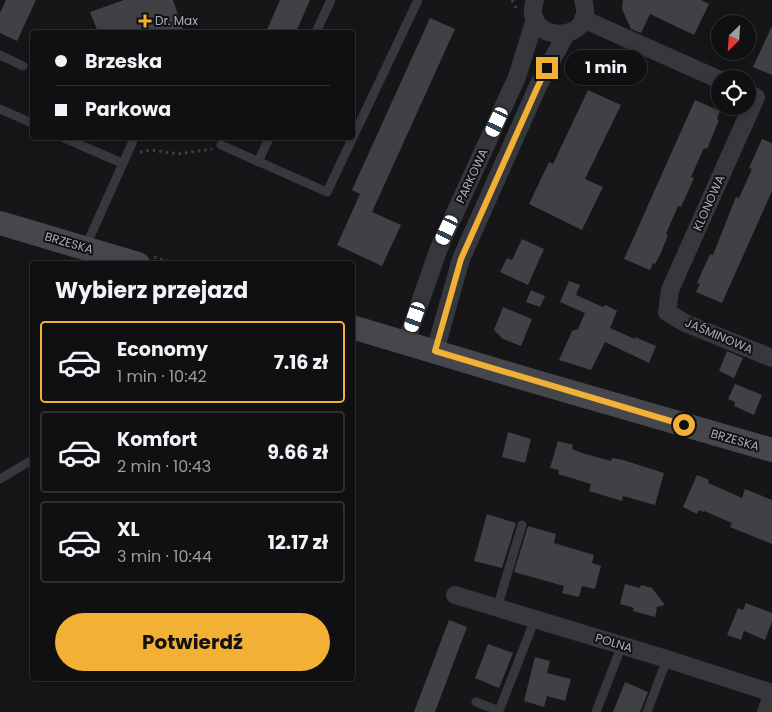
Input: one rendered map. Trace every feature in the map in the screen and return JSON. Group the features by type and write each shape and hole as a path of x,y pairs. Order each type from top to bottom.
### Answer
{"street":[{"name":"PARKOWA","path":"406,342 439,248 517,77 535,20 533,12 535,0"},
{"path":"535,20 539,26 552,34 566,34 576,28 583,19 585,11 583,0"},
{"path":"583,19 711,76"},
{"name":"PARKOWA","path":"435,351 461,259 538,86 566,34"},
{"name":"KLONOWA","path":"667,312 670,290 759,98"},
{"path":"497,122 517,131"},
{"name":"BRZESKA","path":"0,223 128,261"},
{"path":"439,248 461,259"},
{"name":"JAŚMINOWA","path":"667,312 685,323 772,358"},
{"name":"BRZESKA","path":"355,328 772,450"},
{"name":"POLNA","path":"455,596 667,659 772,694"},
{"path":"766,712 772,694"}],"lane":[{"path":"317,30 331,0"},
{"path":"355,133 418,0"},
{"path":"0,55 23,66"},
{"path":"0,109 30,122"},
{"path":"69,140 122,163"},
{"path":"258,162 268,140"},
{"path":"220,145 327,192 352,140"},
{"path":"85,248 132,141"},
{"path":"0,479 30,461"},
{"path":"497,608 522,525"},
{"path":"476,702 499,711 535,620"},
{"path":"596,712 622,646"},
{"path":"647,712 667,659"}],"path":[{"path":"127,154 151,150 178,154 209,151 220,145"}],"building":[{"path":"6,0 36,0 17,41 0,33 0,13"},
{"path":"124,0 173,0 183,30 97,30 90,12"},
{"path":"280,0 310,0 297,30 267,30"},
{"path":"623,0 701,0 709,4 694,35 650,14 641,33 631,29 622,9"},
{"path":"430,18 455,29 372,212 401,225 382,266 337,245 360,194 352,190"},
{"path":"772,26 772,75 753,67"},
{"path":"588,90 621,105 585,179 603,187 582,230 529,204 549,162 553,164"},
{"path":"695,100 711,107 711,115 718,115 717,119 719,120 707,149 704,148 691,177 694,178 681,207 678,206 655,264 653,263 650,270 624,259"},
{"path":"762,139 772,143 772,191 722,303 696,292 700,284 697,283 710,254 713,255 736,197 739,198 752,169 749,168"},
{"path":"522,239 544,249 528,285 500,272 507,258 512,260"},
{"path":"569,281 580,285 576,295 603,307 606,305 617,311 610,328 656,346 649,363 605,342 591,370 559,360 572,331 578,329 585,313 560,302"},
{"path":"531,290 545,296 540,307 526,302"},
{"path":"503,307 532,319 521,346 503,339 494,330"},
{"path":"727,351 743,358 734,378 719,371"},
{"path":"735,384 762,395 754,415 734,406 735,402 728,399"},
{"path":"508,432 531,439 525,463 502,457"},
{"path":"558,441 573,445 572,449 582,453 611,461 612,458 623,460 664,473 655,505 623,496 622,501 589,491 591,484 558,474 559,470 550,468"},
{"path":"697,475 709,480 708,483 742,498 745,489 772,500 772,544 730,527 732,523 704,511 699,510 697,514 683,507"},
{"path":"487,514 516,523 502,568 474,561"},
{"path":"528,526 556,534 554,543 594,555 592,563 601,566 595,589 582,586 579,597 562,593 564,586 514,572"},
{"path":"625,584 640,588 641,585 652,588 665,605 657,607 655,617 633,611 634,608 620,604"},
{"path":"746,603 772,613 772,621 765,640 744,631 741,640 727,635 738,608 743,610"},
{"path":"449,620 467,627 435,712 414,712"},
{"path":"488,644 513,653 499,688 475,678"},
{"path":"535,657 550,661 547,673 571,679 565,701 547,696 544,707 524,701"},
{"path":"625,682 648,692 640,712 613,712"}],"place":[{"name":"Dr. Max","path":"145,21"}],"route":[{"path":"547,68 461,259 435,351 684,425"}]}
